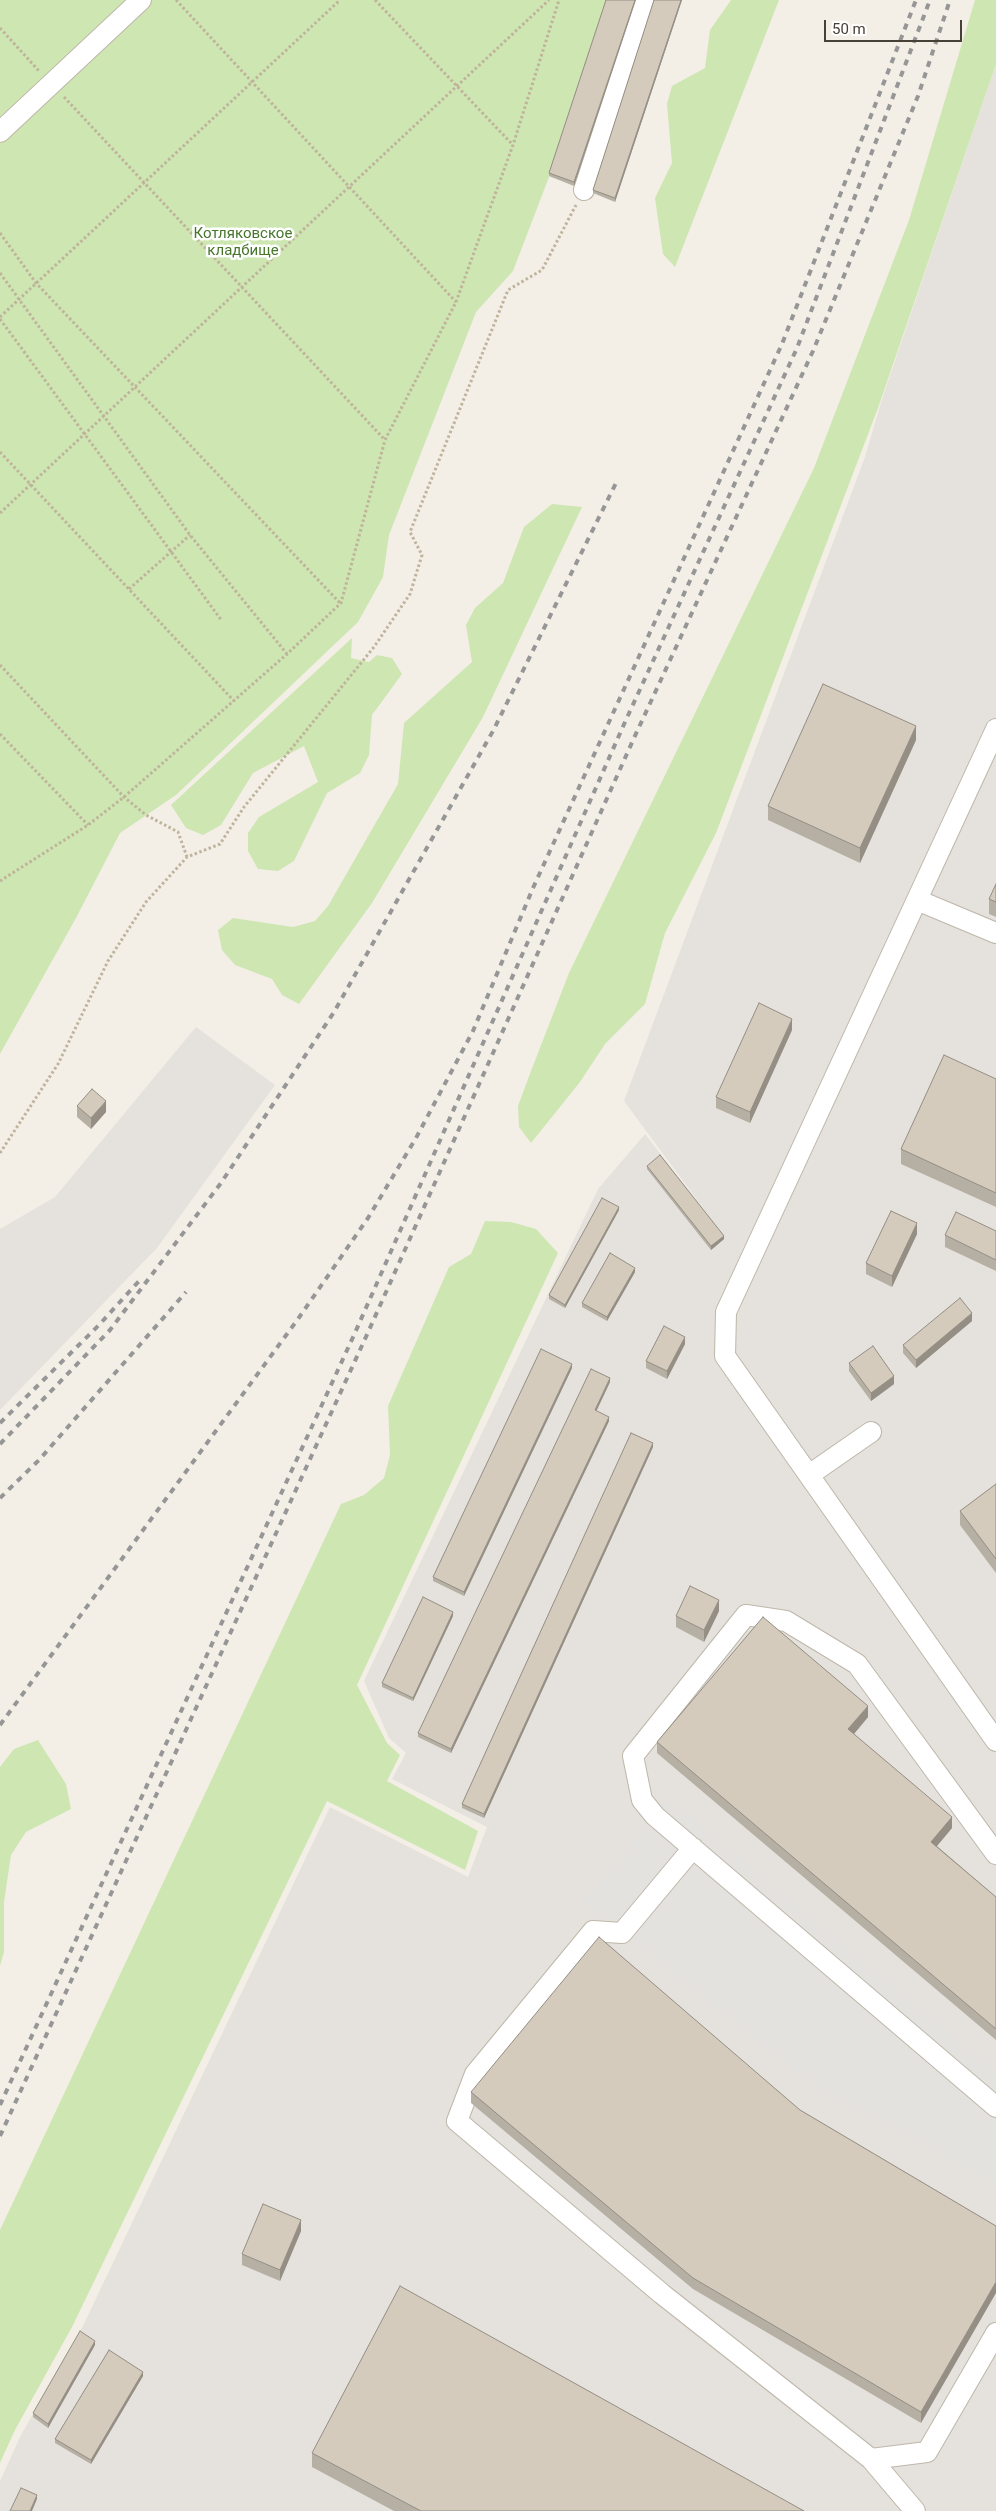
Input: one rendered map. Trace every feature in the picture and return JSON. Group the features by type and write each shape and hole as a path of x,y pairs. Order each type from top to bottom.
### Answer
{"street":[{"path":"0,132 141,0"},
{"path":"584,190 646,0"},
{"path":"996,729 726,1312 725,1356 996,1741"},
{"path":"917,900 996,933"},
{"path":"809,1475 871,1432"},
{"path":"996,1854 857,1664 786,1621 746,1615 633,1756 642,1800 656,1816 996,2107"},
{"path":"693,1848 622,1933 593,1931 475,2074 457,2121 662,2294 871,2459 915,2511"},
{"path":"871,2459 927,2452 996,2333"}],"path":[{"path":"176,0 456,302"},
{"path":"222,621 0,318 340,0"},
{"path":"376,0 513,145"},
{"path":"0,513 549,0"},
{"path":"0,881 88,825 124,797 287,654 340,603 385,440 456,302 513,145 558,0"},
{"path":"0,28 385,440"},
{"path":"0,1153 58,1064 108,960 146,902 187,857 220,844 244,807 374,648 410,594 422,555 410,532 508,290 542,270 584,190"},
{"path":"0,233 36,283 340,603"},
{"path":"0,273 190,535 287,654"},
{"path":"0,452 234,701"},
{"path":"129,589 190,535"},
{"path":"0,665 124,797 146,815 178,832 187,857"},
{"path":"0,734 88,825"}],"shaded area":[{"path":"996,64 996,2511 0,2511 0,2481 21,2435 81,2330 330,1807 468,1877 487,1827 392,1779 406,1753 389,1738 364,1681 598,1189 645,1134 709,1216 624,1101 865,457 883,396"},
{"path":"196,1027 275,1085 157,1248 0,1410 0,1229 55,1197"},
{"path":"670,1798 996,2072 996,2185 812,2085 583,1902"}],"green space":[{"name":"Котляковское кладбище","path":"0,0 608,0 549,177 513,271 476,312 389,535 383,577 358,622 176,795 120,833 76,918 0,1054"},
{"path":"731,0 779,0 675,267 663,254 655,198 672,163 667,104 672,86 705,68 710,30"},
{"path":"975,0 996,0 996,64 878,408 716,833 665,933 645,1004 605,1044 580,1082 531,1143 519,1127 518,1106 569,973 814,468 909,220"},
{"path":"552,504 582,507 483,717 372,903 299,1004 282,995 272,979 235,965 222,950 218,930 233,918 293,927 315,921 328,906 398,784 404,723 472,662 466,625 475,608 503,583 524,527"},
{"path":"352,638 351,658 369,662 377,655 392,658 402,674 372,715 369,755 360,773 327,793 294,861 278,871 258,869 248,851 248,833 259,817 318,782 304,746 253,773 221,825 203,835 186,828 171,805"},
{"path":"485,1221 511,1222 536,1229 558,1253 357,1685 387,1743 400,1755 387,1781 478,1831 465,1870 327,1801 72,2327 15,2430 0,2463 0,2230 341,1504 364,1495 384,1478 390,1455 388,1406 449,1267 471,1254"},
{"path":"38,1740 66,1784 71,1809 26,1832 11,1855 4,1902 4,1952 0,1966 0,1767 14,1749"}],"building":[{"path":"606,0 635,0 574,182 549,173"},
{"path":"654,0 681,0 615,198 593,190"},
{"path":"823,684 916,726 860,848 768,806"},
{"path":"996,884 996,902 989,899"},
{"path":"759,1003 792,1019 750,1112 716,1097"},
{"path":"944,1055 996,1079 996,1193 901,1149"},
{"path":"92,1089 106,1101 91,1118 77,1106"},
{"path":"660,1155 724,1236 711,1246 647,1166"},
{"path":"602,1198 619,1207 565,1305 549,1295"},
{"path":"891,1211 917,1223 892,1276 866,1263"},
{"path":"956,1212 996,1231 996,1260 945,1235"},
{"path":"610,1253 635,1268 607,1317 582,1303"},
{"path":"960,1298 972,1313 916,1360 903,1345"},
{"path":"664,1326 685,1337 667,1371 646,1361"},
{"path":"873,1346 894,1376 871,1393 849,1363"},
{"path":"541,1349 572,1364 464,1592 433,1577"},
{"path":"591,1369 610,1378 595,1410 609,1417 451,1749 418,1733"},
{"path":"631,1433 653,1443 484,1814 462,1804"},
{"path":"996,1484 996,1559 960,1511"},
{"path":"690,1586 719,1600 704,1630 676,1616"},
{"path":"423,1597 453,1612 413,1698 382,1683"},
{"path":"763,1617 868,1706 848,1729 952,1817 931,1842 996,1897 996,2029 657,1742"},
{"path":"599,1937 800,2110 996,2226 996,2282 921,2412 693,2278 471,2092"},
{"path":"263,2204 301,2220 280,2270 242,2254"},
{"path":"400,2286 804,2511 421,2511 312,2453"},
{"path":"80,2331 95,2341 48,2424 33,2413"},
{"path":"109,2350 143,2372 91,2460 55,2439"},
{"path":"21,2488 37,2495 30,2511 10,2511"}],"railway":[{"path":"0,1725 298,1319 368,1218 416,1138 473,1031 533,888 782,344 916,0"},
{"path":"0,2105 354,1335 625,722 797,348 930,0"},
{"path":"0,2136 365,1339 634,738 813,351 918,96 950,0"},
{"path":"0,1444 110,1330 221,1183 334,1012 493,731 616,483"},
{"path":"0,1423 99,1325 139,1281"},
{"path":"0,1498 39,1460 186,1292"}]}
